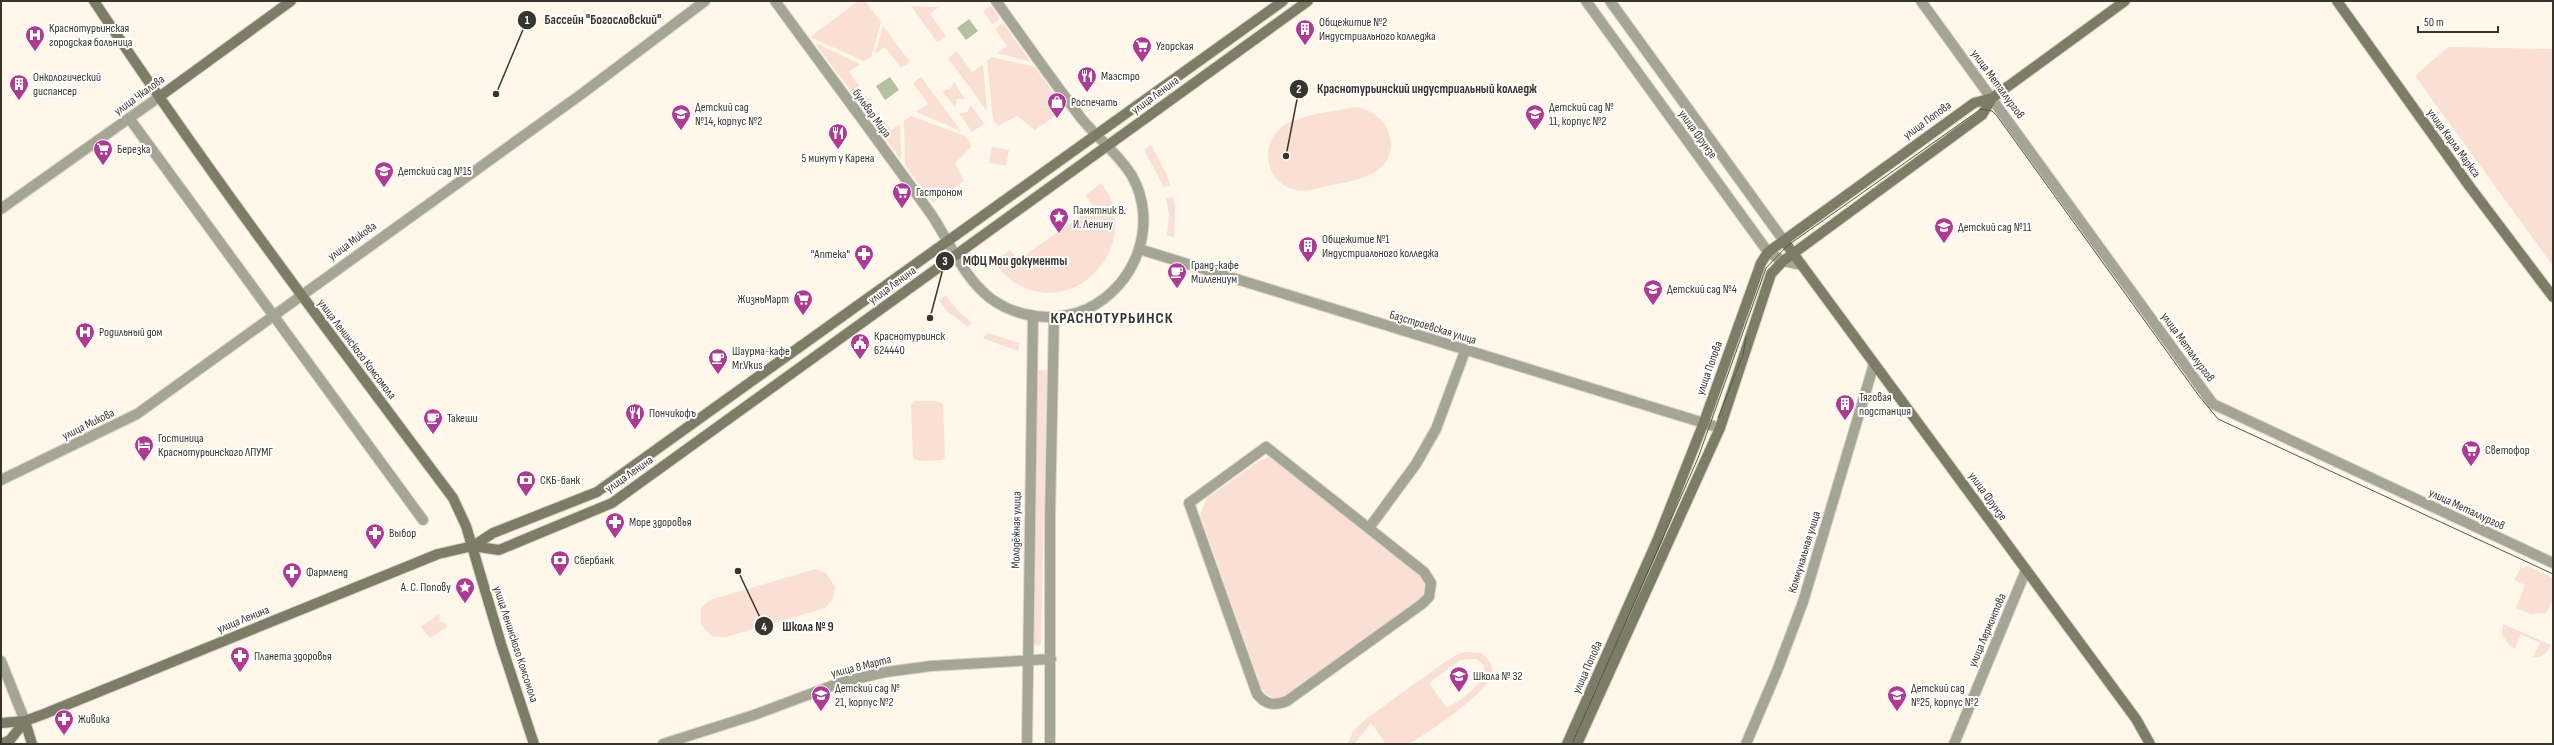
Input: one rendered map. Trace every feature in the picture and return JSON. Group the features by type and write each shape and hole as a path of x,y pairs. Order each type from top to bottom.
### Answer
{"street":[{"name":"улица Ленинского Комсомола","path":"94,1 159,97 300,295 453,498 473,546 485,591 534,744"},
{"name":"улица Чкалова","path":"1,210 291,1"},
{"name":"улица Микова","path":"1,480 137,414 272,315 583,93 705,1"},
{"name":"бульвар Мира","path":"775,1 949,241 967,273 988,296 1009,309 1033,316 1054,317 1082,311 1104,299 1129,272 1139,249 1143,212 1137,188 1121,160 1096,136"},
{"path":"996,1 1096,136"},
{"name":"улица Ленина","path":"1,723 25,721 438,554 473,546 493,534 585,498 605,488 1283,1"},
{"name":"улица Ленина","path":"473,546 499,550 612,503 1308,1"},
{"name":"улица Фрунзе","path":"1586,1 1768,252 1783,261 1802,265"},
{"name":"улица Фрунзе","path":"1610,1 1793,254 2136,719 2150,744"},
{"name":"улица Металлургов","path":"1921,1 2213,404 2553,563"},
{"name":"улица Попова","path":"1566,744 1657,541 1704,422 1761,263 1768,252 1974,103 1992,98 2125,1"},
{"name":"улица Карла Маркса","path":"2337,1 2470,188 2553,297"},
{"name":"улица Попова","path":"1577,744 1720,428 1771,274 1783,261 1982,115 1992,98"},
{"path":"129,118 423,520"},
{"path":"1119,118 1128,131"},
{"name":"Базстроевская улица","path":"1139,249 1465,351 1720,428"},
{"path":"929,256 938,268"},
{"name":"Молодёжная улица","path":"1027,744 1033,316"},
{"path":"1050,744 1050,516 1054,317"},
{"path":"1369,528 1416,464 1436,429 1465,351"},
{"name":"Коммунальная улица","path":"1746,744 1777,671 1803,602 1874,364"},
{"path":"1266,447 1369,528 1429,577 1431,590 1429,597 1422,604 1287,701 1274,705 1267,703 1257,694 1189,503 1266,447"},
{"name":"улица Лермонтова","path":"1954,744 2026,570"},
{"name":"улица 8 Марта","path":"663,744 754,715 842,682 886,672 931,666 1029,662 1051,659"},
{"path":"1,661 25,721 32,744"},
{"name":"улица Ленина","path":"1,744 10,740 25,721"}],"shaded area":[{"path":"858,1 865,1 881,22 871,57 864,61 810,37"},
{"path":"911,6 939,7 930,14 946,36 937,42"},
{"path":"991,6 1000,19 992,24 983,11"},
{"path":"969,19 978,31 966,40 957,28"},
{"path":"1003,23 1031,62 997,53 1007,46 995,29"},
{"path":"883,26 910,62 901,68 885,47 875,54"},
{"path":"815,43 860,64 849,72 861,89 853,94"},
{"path":"2448,47 2553,49 2553,266 2415,76"},
{"path":"957,51 972,72 983,64 987,111 948,58"},
{"path":"992,57 1035,67 1065,109 1035,130 1017,116 998,126 993,119 987,61"},
{"path":"890,77 899,90 885,100 876,86"},
{"path":"921,77 961,131 916,112 928,104 913,83"},
{"path":"954,82 965,99 957,99 955,107 942,91 950,89"},
{"path":"865,95 874,106 866,112 858,101"},
{"path":"971,105 984,124 972,132 959,113 967,112"},
{"path":"1355,107 1366,110 1375,115 1383,122 1388,131 1391,141 1390,151 1386,161 1378,170 1358,179 1302,191 1286,186 1278,180 1272,172 1268,153 1274,135 1282,127 1297,119 1307,116"},
{"path":"877,111 891,130 900,124 901,160 870,117"},
{"path":"911,116 965,136 972,146 955,163 964,181 933,203 905,165 904,121"},
{"path":"1151,145 1167,175 1170,186 1164,187 1144,150"},
{"path":"992,147 1009,150 1006,166 989,163"},
{"path":"1101,183 1113,206 1115,230 1109,252 1096,271 1079,285 1058,292 1035,291 1011,280 994,262 1010,250 1018,260 1093,207 1086,195"},
{"path":"1173,197 1175,206 1174,238 1167,235 1169,215 1166,198"},
{"path":"946,295 957,310 972,323 968,327 947,311 939,300"},
{"path":"987,333 1020,343 1018,351 983,338"},
{"path":"1038,370 1047,370 1041,643 1038,646 1032,643"},
{"path":"915,401 937,401 943,404 945,457 942,460 919,461 913,458 911,406"},
{"path":"1269,457 1419,573 1424,584 1423,594 1418,601 1285,697 1274,699 1262,690 1200,514 1207,498 1259,461"},
{"path":"2528,566 2553,578 2553,604 2551,603 2546,613 2531,614 2516,608 2525,585 2514,580 2521,568"},
{"path":"815,569 826,573 835,587 833,599 825,608 726,637 713,637 701,625 701,608 710,600"},
{"path":"439,614 440,621 446,624 447,627 430,638 421,627"},
{"path":"2503,624 2551,645 2544,654 2539,657 2533,657 2540,643 2521,634 2515,649 2509,645 2502,635"},
{"path":"1467,652 1481,653 1490,662 1492,668 1492,674 1488,682 1469,702 1430,731 1410,743 1386,744 1371,723 1354,744 1348,744 1353,731 1367,718 1458,654","holes":["1476,659 1484,665 1481,679 1472,691 1447,708 1429,683 1460,660"]}],"tram line":[{"path":"1572,744 1698,458 1766,268 1787,246 1981,109 1992,111 1997,116 2199,396 2218,419 2553,574"},
{"path":"1718,418 1743,355 1746,337"}],"place":[{"name":"Общежитие №2 Индустриального колледжа","path":"1305,46"},
{"name":"Краснотурьинская городская больница","path":"35,52"},
{"name":"Угорская","path":"1142,63"},
{"name":"Маэстро","path":"1087,93"},
{"name":"Бассейн \"Богословский\"","path":"496,94"},
{"name":"Онкологический диспансер","path":"19,101"},
{"name":"Роспечать","path":"1057,119"},
{"name":"Детский сад №14, корпус №2","path":"681,131"},
{"name":"Детский сад № 11, корпус №2","path":"1535,131"},
{"name":"5 минут у Карена","path":"838,150"},
{"name":"Краснотурьинский индустриальный колледж","path":"1286,156"},
{"name":"Березка","path":"103,166"},
{"name":"Детский сад №15","path":"384,188"},
{"name":"Гастроном","path":"902,209"},
{"name":"Памятник В. И. Ленину","path":"1059,234"},
{"name":"Детский сад №11","path":"1944,244"},
{"name":"Общежитие №1 Индустриального колледжа","path":"1308,263"},
{"name":"\"Аптека\"","path":"864,271"},
{"name":"Гранд-кафе Миллениум","path":"1177,289"},
{"name":"Детский сад №4","path":"1653,306"},
{"name":"ЖизньМарт","path":"803,316"},
{"name":"МФЦ Мои документы","path":"930,318"},
{"name":"Родильный дом","path":"85,349"},
{"name":"Краснотурьинск 624440","path":"860,360"},
{"name":"Шаурма-кафе Mr.Vkus","path":"718,375"},
{"name":"Тяговая подстанция","path":"1845,421"},
{"name":"Пончикофъ","path":"635,430"},
{"name":"Такеши","path":"433,435"},
{"name":"Гостиница Краснотурьинского ЛПУМГ","path":"144,462"},
{"name":"Светофор","path":"2471,467"},
{"name":"СКБ-банк","path":"526,497"},
{"name":"Море здоровья","path":"615,539"},
{"name":"Выбор","path":"375,550"},
{"name":"Школа № 9","path":"738,571"},
{"name":"Сбербанк","path":"560,577"},
{"name":"Фармленд","path":"292,589"},
{"name":"А. С. Попову","path":"465,604"},
{"name":"Планета здоровья","path":"240,673"},
{"name":"Школа № 32","path":"1459,693"},
{"name":"Детский сад № 21, корпус №2","path":"821,712"},
{"name":"Детский сад №25, корпус №2","path":"1897,712"},
{"name":"Живика","path":"64,736"}],"district":[{"name":"КРАСНОТУРЬИНСК","path":"1112,317"}]}
